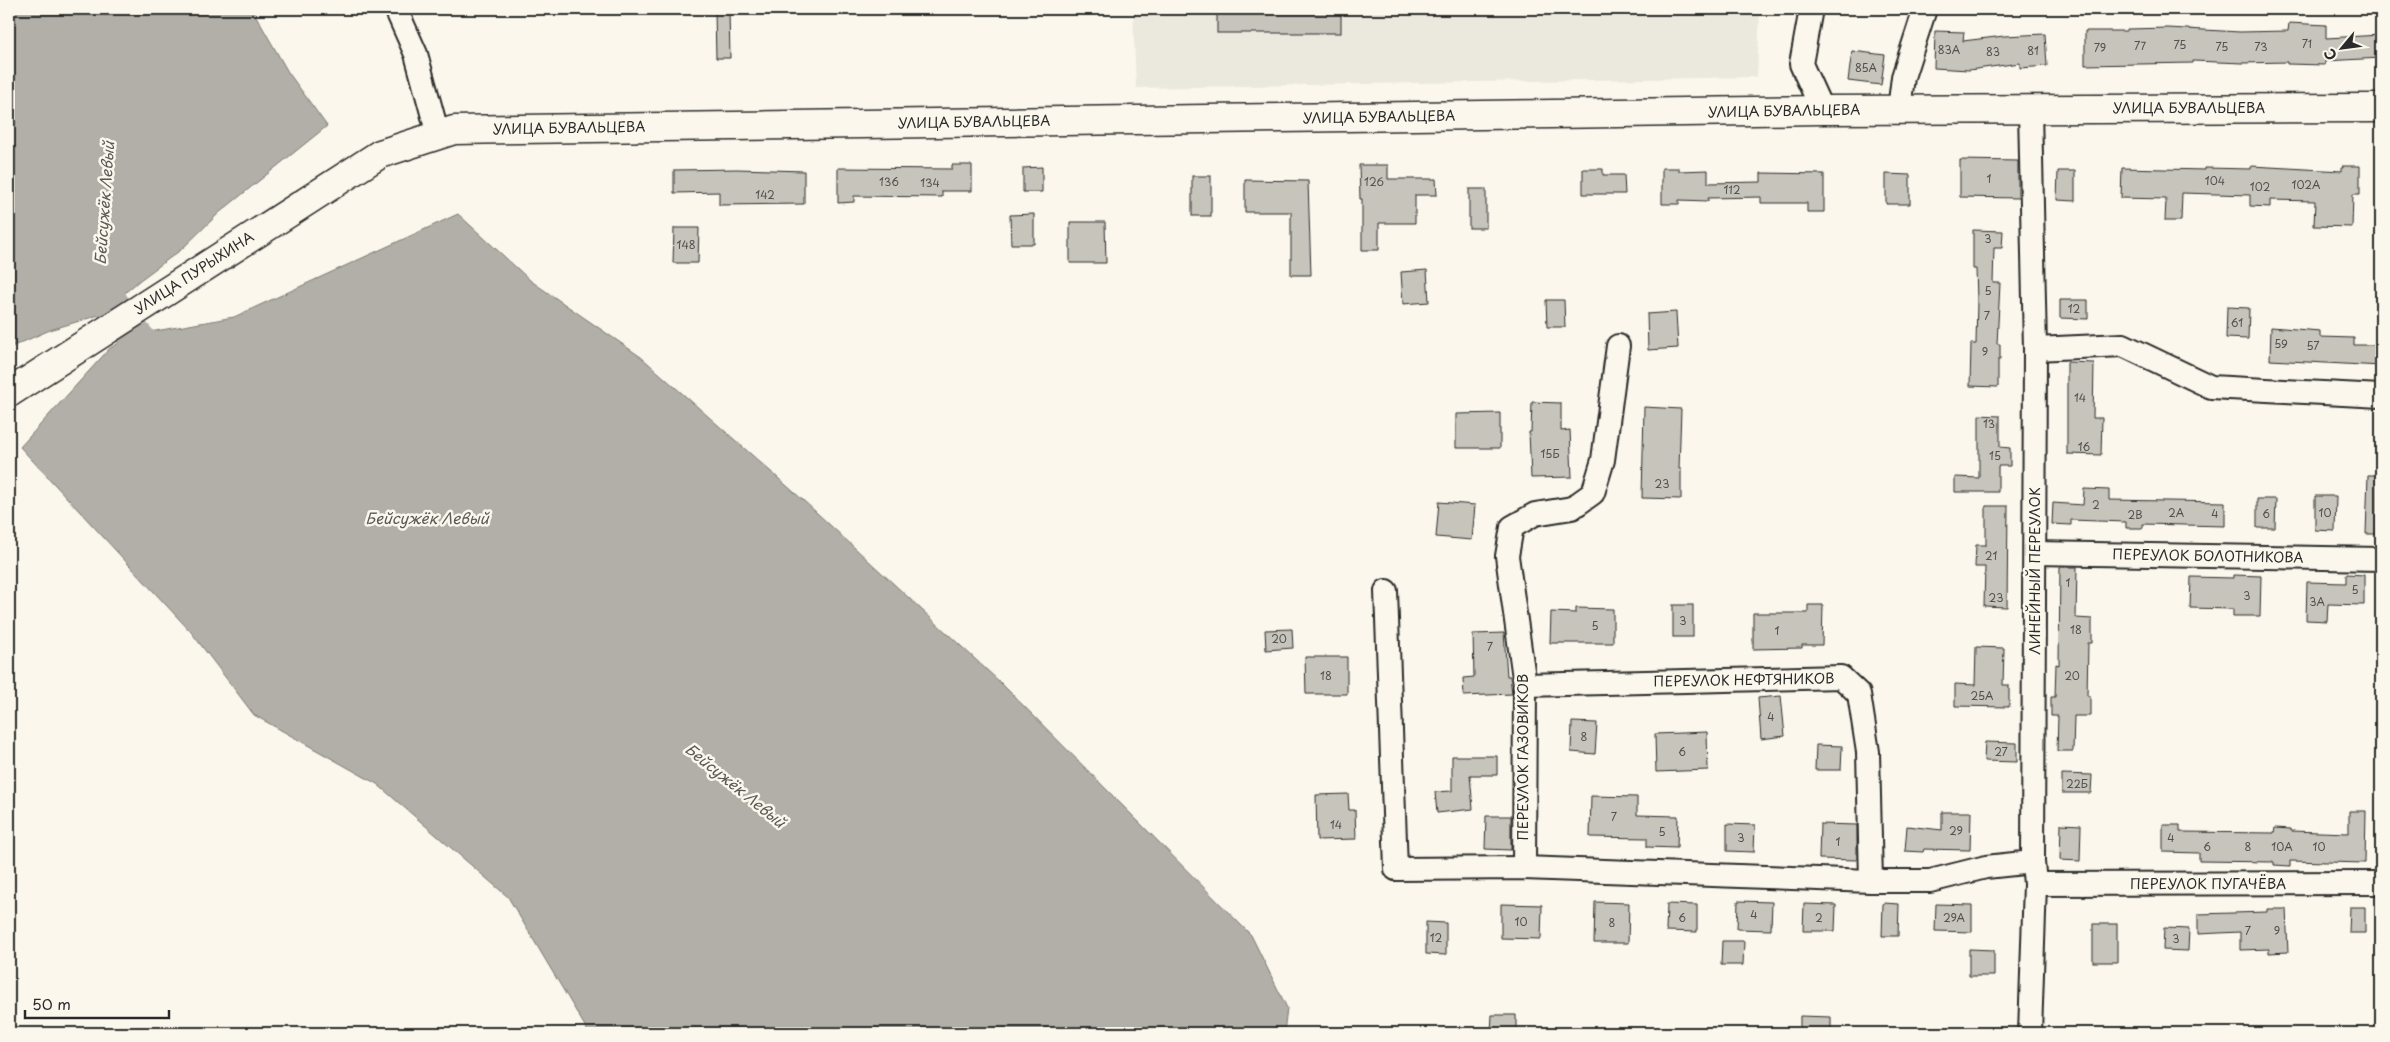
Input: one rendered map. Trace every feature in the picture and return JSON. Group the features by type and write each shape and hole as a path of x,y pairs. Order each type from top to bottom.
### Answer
{"street":[{"path":"396,9 416,54 438,135"},
{"path":"1811,9 1801,64 1822,110"},
{"path":"1899,110 1903,77 1925,9"},
{"name":"УЛИЦА БУВАЛЬЦЕВА","path":"380,154 454,130 1822,110 2381,108"},
{"name":"ЛИНЕЙНЫЙ ПЕРЕУЛОК","path":"2030,109 2035,349 2034,873 2030,1033"},
{"name":"УЛИЦА ПУРЫХИНА","path":"9,393 380,154"},
{"path":"2035,349 2123,345 2211,387 2381,396"},
{"name":"ПЕРЕУЛОК ГАЗОВИКОВ","path":"1524,868 1525,686 1506,556 1512,527 1535,514 1572,508 1593,493 1603,460 1618,346"},
{"name":"ПЕРЕУЛОК БОЛОТНИКОВА","path":"2035,553 2381,559"},
{"path":"1386,591 1396,869 1524,868 1871,881 1930,881 1986,867 2034,873"},
{"name":"ПЕРЕУЛОК НЕФТЯНИКОВ","path":"1525,686 1841,677 1859,694 1868,752 1871,881"},
{"name":"ПЕРЕУЛОК ПУГАЧЁВА","path":"2034,873 2381,883"}],"shaded area":[{"path":"1133,9 1760,9 1757,77 1136,88"}],"water":[{"name":"Бейсужёк Левый","path":"9,9 252,9 288,72 327,126 219,213 182,249 140,280 99,315 50,330 9,348"},
{"name":"Бейсужёк Левый","path":"458,214 531,281 641,357 804,501 1001,683 1251,935 1287,1008 1284,1033 589,1033 508,897 377,784 254,715 191,632 20,447 110,348 133,335 234,317"}],"building":[{"path":"1217,9 1341,9 1341,33 1217,33"},
{"path":"729,11 730,58 716,58 715,12"},
{"path":"2289,23 2326,25 2326,38 2381,35 2381,58 2325,61 2325,65 2287,64 2287,62 2193,61 2193,63 2085,65 2085,31 2127,31 2127,29 2168,28 2240,32 2288,31"},
{"path":"1935,31 1964,32 1963,41 2045,34 2047,66 2020,68 2020,63 1969,70 1934,68"},
{"path":"1852,51 1885,55 1881,85 1848,81"},
{"path":"1960,160 2018,161 2018,198 1960,197"},
{"path":"952,165 972,165 972,191 942,191 942,197 854,196 854,202 838,203 838,168 952,169"},
{"path":"1359,165 1388,165 1388,179 1436,179 1437,195 1415,195 1415,223 1379,223 1379,250 1362,250 1362,199 1360,199"},
{"path":"2251,166 2342,171 2342,166 2360,166 2360,194 2353,194 2352,227 2314,226 2315,201 2270,200 2270,207 2250,206 2250,195 2182,193 2181,221 2165,221 2166,199 2121,198 2122,168 2205,170 2205,168 2251,169"},
{"path":"1042,167 1042,192 1023,192 1023,168"},
{"path":"1662,168 1679,168 1679,171 1708,170 1708,183 1761,182 1761,173 1824,174 1824,212 1807,212 1807,203 1761,203 1761,197 1708,198 1708,201 1679,200 1679,204 1662,204"},
{"path":"1583,169 1603,169 1603,175 1624,175 1625,194 1583,194"},
{"path":"674,170 804,171 804,204 719,205 719,192 674,193"},
{"path":"2058,171 2075,171 2075,201 2057,200"},
{"path":"1886,174 1910,175 1910,204 1886,204"},
{"path":"1192,176 1211,176 1211,216 1192,216"},
{"path":"1245,180 1308,181 1311,275 1291,275 1291,212 1245,212"},
{"path":"1469,189 1486,189 1486,228 1469,228"},
{"path":"1034,214 1034,244 1011,244 1010,215"},
{"path":"1070,222 1105,222 1106,263 1070,263"},
{"path":"674,228 699,228 698,263 673,263"},
{"path":"1973,230 2003,231 2002,248 1994,248 1993,283 2000,283 1997,344 2000,344 1998,387 1970,386 1971,344 1976,344 1977,300 1976,269 1973,269"},
{"path":"1427,270 1429,302 1403,304 1401,272"},
{"path":"1546,300 1564,300 1565,327 1547,327"},
{"path":"2060,300 2088,300 2088,319 2060,318"},
{"path":"2227,307 2249,308 2248,339 2226,338"},
{"path":"1676,312 1678,348 1648,350 1647,314"},
{"path":"2271,327 2320,331 2320,337 2354,338 2354,345 2381,345 2381,366 2270,360"},
{"path":"2067,362 2094,363 2093,418 2102,418 2101,455 2067,454"},
{"path":"1532,402 1561,403 1561,431 1570,430 1572,477 1531,478 1529,432 1531,432"},
{"path":"1644,407 1681,409 1679,469 1681,469 1681,499 1642,498"},
{"path":"1500,413 1500,448 1456,448 1456,414"},
{"path":"1979,415 2000,416 2000,447 2010,448 2010,466 1998,466 1998,492 1955,492 1955,477 1979,478"},
{"path":"2368,475 2381,475 2381,534 2366,534"},
{"path":"2084,489 2109,490 2109,500 2225,502 2225,526 2143,524 2143,528 2126,528 2126,522 2071,520 2071,525 2052,524 2053,503 2083,505"},
{"path":"2315,496 2336,496 2335,531 2315,530"},
{"path":"2257,499 2276,499 2275,528 2257,528"},
{"path":"1439,502 1475,505 1472,540 1436,537"},
{"path":"1986,506 2008,506 2007,607 1984,606 1985,567 1975,567 1976,545 1986,545"},
{"path":"2060,567 2077,567 2076,618 2092,619 2092,643 2088,643 2087,696 2090,696 2090,716 2074,716 2073,751 2057,751 2058,716 2051,716 2051,697 2055,697 2056,664 2059,665"},
{"path":"2346,574 2364,575 2364,605 2328,604 2327,621 2306,620 2307,582 2346,583"},
{"path":"2233,575 2261,576 2260,616 2233,616 2233,609 2190,608 2191,577 2233,578"},
{"path":"1673,605 1693,605 1693,637 1673,637"},
{"path":"1808,605 1823,605 1822,645 1802,645 1802,648 1753,649 1753,613 1808,613"},
{"path":"1576,608 1613,609 1613,643 1550,643 1551,612 1576,613"},
{"path":"1292,629 1293,648 1266,650 1265,630"},
{"path":"1504,633 1507,676 1510,676 1512,694 1464,696 1463,678 1474,677 1473,634"},
{"path":"1976,647 2004,648 2003,685 2009,685 2009,707 1955,706 1955,684 1975,685"},
{"path":"1305,657 1347,657 1347,694 1306,694"},
{"path":"1781,696 1785,736 1761,739 1758,698"},
{"path":"1572,722 1597,723 1595,754 1571,752"},
{"path":"1707,732 1708,770 1656,772 1655,734"},
{"path":"1985,742 2017,743 2017,762 1984,761"},
{"path":"1816,745 1842,746 1841,770 1815,770"},
{"path":"1452,756 1497,756 1497,775 1470,775 1473,809 1437,813 1435,792 1452,791"},
{"path":"2062,774 2092,775 2091,793 2062,793"},
{"path":"1348,794 1349,810 1355,810 1356,839 1317,840 1316,795"},
{"path":"1591,796 1637,797 1637,815 1678,816 1677,848 1647,847 1647,838 1590,837"},
{"path":"2349,811 2366,811 2365,863 2290,861 2290,866 2274,865 2274,862 2199,861 2199,853 2163,852 2163,825 2180,825 2180,832 2274,833 2275,828 2291,829 2291,831 2349,833"},
{"path":"1942,812 1971,812 1970,850 1924,849 1923,852 1905,851 1907,826 1942,830"},
{"path":"1486,816 1511,816 1511,850 1485,849"},
{"path":"1727,824 1755,825 1754,852 1727,851"},
{"path":"1820,824 1857,825 1857,860 1819,859"},
{"path":"2061,824 2081,825 2080,861 2060,860"},
{"path":"1738,901 1772,902 1771,930 1737,929"},
{"path":"1595,902 1629,903 1628,943 1594,943"},
{"path":"1883,903 1899,904 1898,936 1882,936"},
{"path":"1501,904 1542,905 1541,939 1501,938"},
{"path":"1667,904 1697,905 1697,932 1666,931"},
{"path":"1804,904 1836,905 1835,931 1803,931"},
{"path":"1936,904 1972,905 1972,932 1935,931"},
{"path":"2350,907 2365,907 2365,933 2349,933"},
{"path":"2267,909 2286,909 2288,952 2269,953 2269,949 2240,950 2240,932 2198,934 2198,914 2267,912"},
{"path":"1426,922 1446,923 1446,955 1426,954"},
{"path":"2093,924 2117,924 2117,962 2093,962"},
{"path":"2164,928 2189,929 2188,951 2163,950"},
{"path":"1722,941 1744,941 1743,965 1721,965"},
{"path":"1969,949 1994,950 1994,976 1969,976"},
{"path":"1492,1015 1516,1015 1516,1033 1491,1033"},
{"path":"1800,1016 1831,1017 1831,1033 1800,1033"}],"waterway":[{"name":"Бейсужёк Левый","path":"100,260 101,276 106,292 122,321 167,370"}]}
